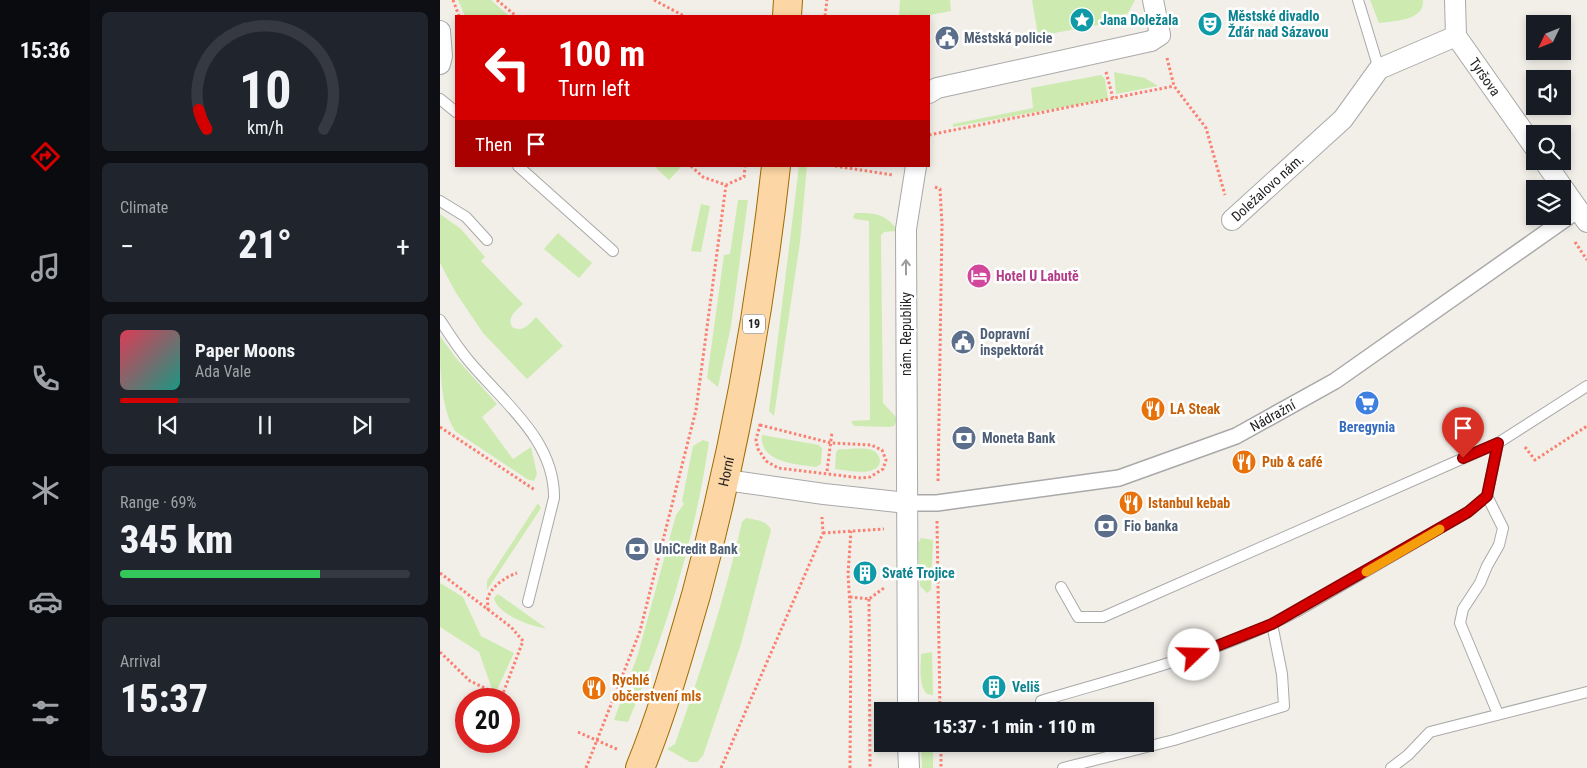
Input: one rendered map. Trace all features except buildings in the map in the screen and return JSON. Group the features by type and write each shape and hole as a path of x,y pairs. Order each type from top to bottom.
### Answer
{"main road":[{"path":"787,15 788,0"},
{"name":"Horní","path":"640,768 681,649 726,480 768,241 776,167"}],"street":[{"path":"930,91 936,88 1151,42 1160,35 1153,0"},
{"path":"1455,0 1456,36"},
{"path":"440,31 442,56 440,64"},
{"name":"Doležalovo nám.","path":"1232,220 1342,119 1380,69 1456,36"},
{"name":"Tyršova","path":"1456,36 1526,135"},
{"path":"1551,170 1584,212"},
{"name":"nám. Republiky","path":"908,702 906,229 915,172"},
{"name":"Nádražní","path":"907,503 937,503 1119,478 1236,436 1335,381 1584,212"},
{"path":"726,480 824,494 907,503"},
{"path":"908,752 909,768"}],"lane":[{"path":"1358,0 1380,69"},
{"path":"440,99 455,111"},
{"path":"519,167 613,251"},
{"path":"440,201 466,217 487,240"},
{"path":"440,320 468,360 516,411 550,463 554,483 554,498 528,602"},
{"path":"1062,587 1078,617 1103,617 1498,443 1587,386"},
{"path":"1041,701 1194,655 1272,624 1468,512 1487,496 1498,443"},
{"path":"1487,496 1503,528 1499,545 1487,566 1480,584 1463,609 1460,623 1498,714"},
{"path":"1063,768 1174,740 1284,706 1282,674 1272,624"},
{"path":"1392,768 1430,732 1587,692"}],"path":[{"path":"453,0 459,15"},
{"path":"497,0 515,15"},
{"path":"825,15 827,0"},
{"path":"656,1 682,15"},
{"name":"Doležalovo nám.","path":"1160,35 1174,86 1206,128 1232,220"},
{"path":"930,135 1174,86"},
{"path":"692,167 703,177 726,185 744,177 745,167"},
{"path":"848,167 915,172"},
{"path":"586,768 640,630 696,410 726,185"},
{"path":"940,189 942,224 937,503 940,702"},
{"path":"1578,245 1587,260"},
{"path":"832,432 831,443 827,474 778,468 760,455 756,440 760,425 831,443 871,445 882,450 886,460 884,469"},
{"path":"1515,432 1535,460 1587,426"},
{"path":"440,427 531,489 554,498"},
{"path":"721,768 823,532 890,529"},
{"path":"850,768 851,623 848,574 851,531"},
{"path":"488,610 488,598 497,585 506,577 537,564"},
{"path":"440,573 511,627 523,642 505,688"},
{"path":"850,597 869,599 870,768"},
{"path":"440,652 470,681 485,688"},
{"path":"578,732 598,741"},
{"path":"940,752 941,768"}],"green space":[{"path":"458,0 491,0 508,15 465,15"},
{"path":"900,0 950,0 951,11 929,15 899,15"},
{"path":"1032,0 1135,0 1128,13 1104,24 1038,36"},
{"path":"1370,0 1423,0 1422,7 1414,16 1407,19 1379,23"},
{"path":"1114,72 1145,78 1158,86 1116,94"},
{"path":"1101,75 1105,79 1108,99 953,127 953,124 1033,108 1031,88"},
{"path":"656,167 681,167 669,180"},
{"path":"799,167 807,167 800,242 774,416 769,411"},
{"path":"738,200 748,200 731,326 718,387 707,378 724,255 730,254"},
{"path":"701,204 710,206 701,252 691,251"},
{"path":"855,213 878,215 887,219 896,228 896,231 884,232 881,235 883,403 897,420 894,426 889,427 855,426 851,421 870,420 869,221 855,219 853,217"},
{"path":"440,214 461,229 485,257 481,261 523,304 511,317 512,327 522,329 536,317 563,346 527,379 483,333 456,293 440,263"},
{"path":"558,233 592,263 579,278 544,249"},
{"path":"440,336 456,358 497,404 482,417 513,459 531,447 537,474 534,481 527,479 455,431 446,410 444,398"},
{"path":"762,435 819,445 822,448 821,464 816,467 799,465 773,457 763,444"},
{"path":"703,440 709,442 696,514 667,620 628,722 614,720 638,654 676,515 684,504 682,501 693,446"},
{"path":"862,448 874,451 880,461 874,470 861,472 835,469 836,452 839,449"},
{"path":"538,503 541,508 487,590 487,581"},
{"path":"746,518 764,522 771,530 741,644 703,756 697,762 690,762 667,749 675,744 694,689 712,634 742,522"},
{"path":"921,538 933,540 931,590 927,593 920,586 918,543"},
{"path":"440,583 463,597 481,636 514,653 498,688 492,688 479,652 440,627"},
{"path":"498,594 546,628 532,625 508,614 496,604 494,598"},
{"path":"932,652 933,695 927,694 924,690 921,675 921,654"},
{"path":"921,752 933,752 933,768 922,768"}],"slow traffic":[{"path":"1366,572 1440,529"}],"place":[{"name":"Jana Doležala","path":"1082,20"},
{"name":"Městské divadlo Žďár nad Sázavou","path":"1210,24"},
{"name":"Městská policie","path":"947,38"},
{"name":"Hotel U Labutě","path":"979,276"},
{"name":"Dopravní inspektorát","path":"963,342"},
{"name":"Beregynia","path":"1367,403"},
{"name":"LA Steak","path":"1153,409"},
{"name":"Moneta Bank","path":"964,438"},
{"name":"Pub & café","path":"1244,462"},
{"name":"Istanbul kebab","path":"1131,503"},
{"name":"Fio banka","path":"1106,526"},
{"name":"UniCredit Bank","path":"637,549"},
{"name":"Svaté Trojice","path":"865,573"},
{"name":"Veliš","path":"994,687"},
{"name":"Rychlé občerstvení mls","path":"594,688"}],"route":[{"path":"1194,655 1272,624 1296,612 1468,512 1487,496 1498,443 1463,458"}]}
